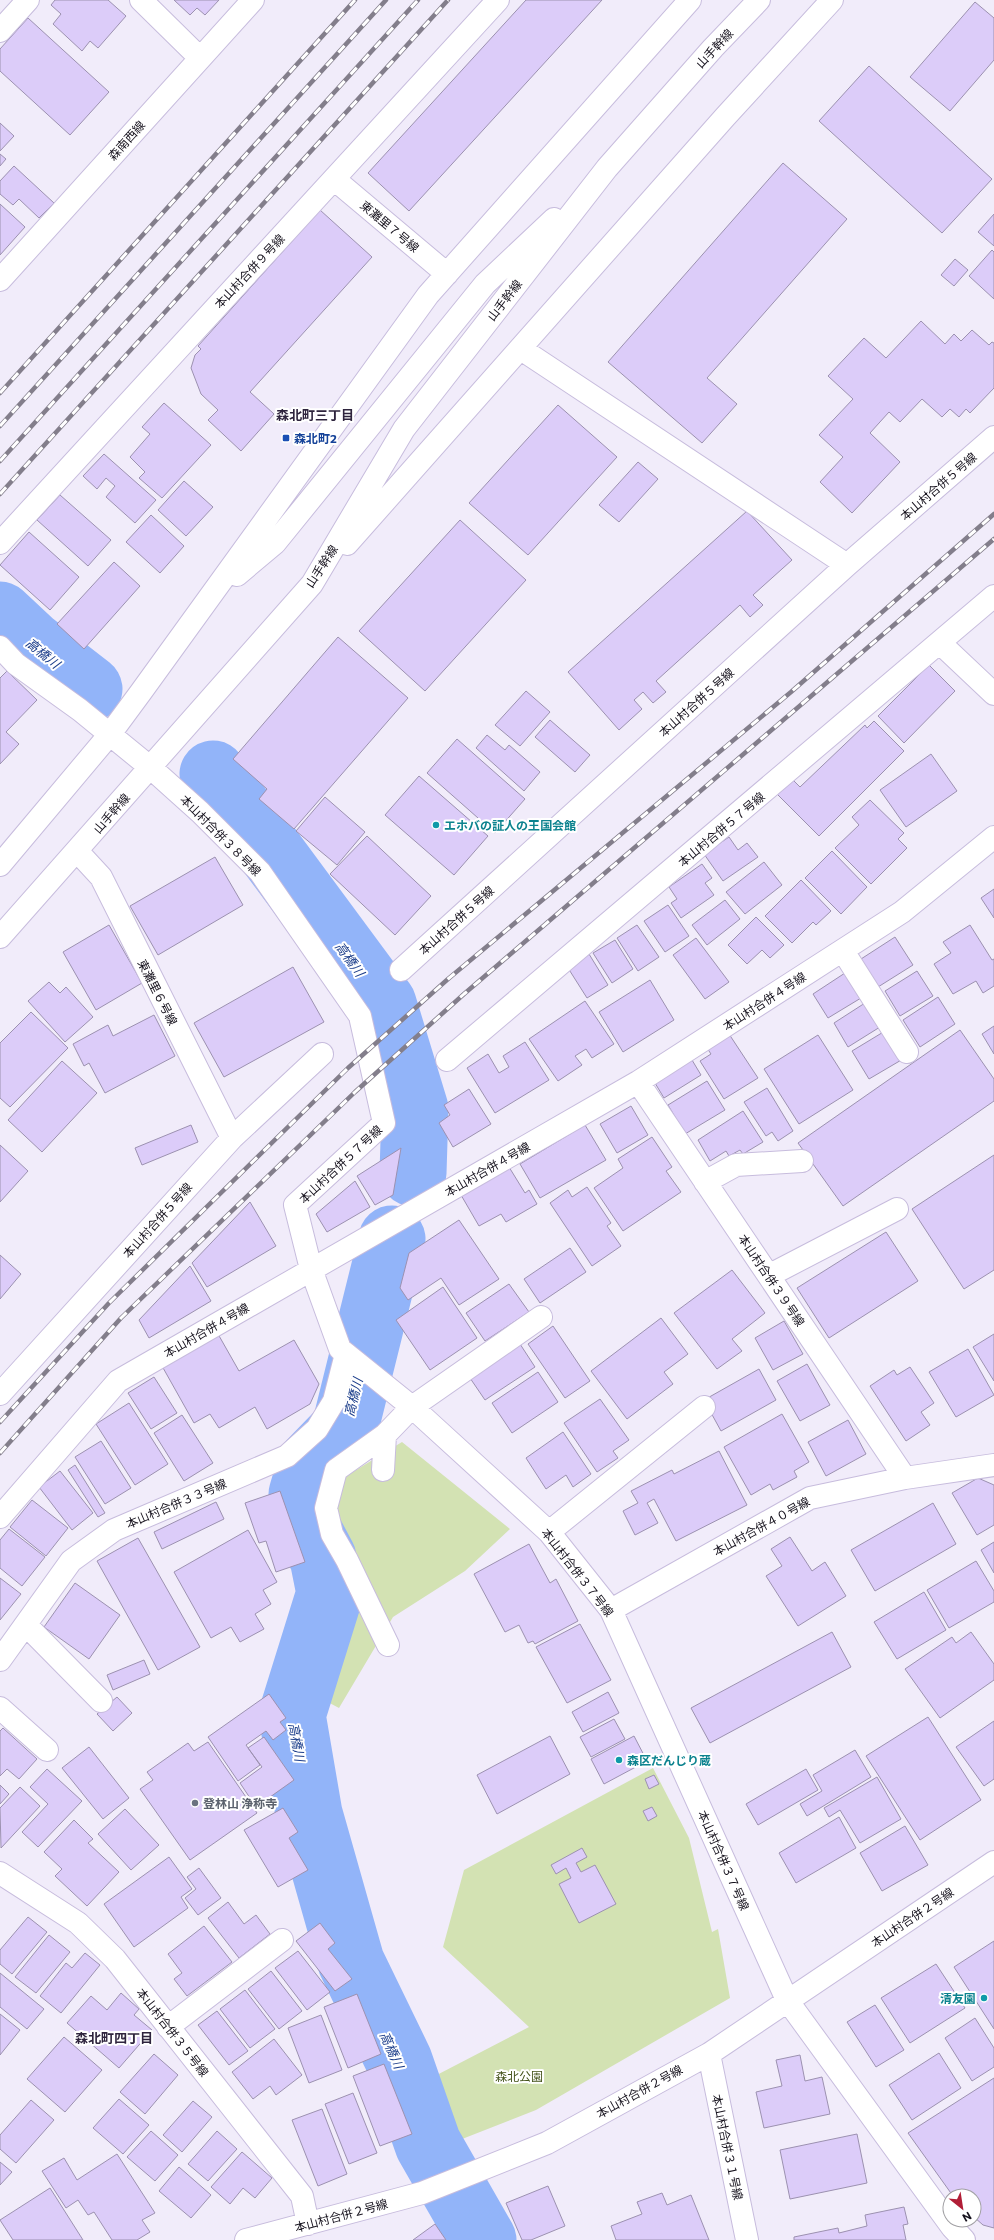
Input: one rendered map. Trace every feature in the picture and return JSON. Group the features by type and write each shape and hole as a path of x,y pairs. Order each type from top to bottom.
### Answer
{"street":[{"path":"0,31 28,0"},
{"path":"140,0 200,58"},
{"name":"森南西線","path":"0,280 253,0"},
{"name":"本山村合併９号線","path":"0,543 498,0"},
{"name":"山手幹線","path":"0,864 110,734 211,597 428,295 690,0"},
{"name":"山手幹線","path":"0,937 151,768 312,584 404,430 607,168 713,48 759,0"},
{"path":"312,584 725,117 832,0"},
{"name":"山手幹線","path":"211,597 275,542 485,284 607,168"},
{"name":"東灘里７号線","path":"334,179 447,274"},
{"path":"521,349 847,565"},
{"name":"本山村合併５号線","path":"401,970 847,565 994,437"},
{"name":"本山村合併５７号線","path":"448,1060 994,596"},
{"path":"940,643 994,694"},
{"name":"本山村合併３８号線","path":"0,647 16,664 110,734 151,768 200,812 260,872 360,1016 384,1123"},
{"name":"本山村合併４号線","path":"0,1518 118,1381 638,1082 902,912 994,837"},
{"name":"東灘里６号線","path":"77,851 101,877 232,1138"},
{"path":"843,951 907,1052"},
{"name":"本山村合併５号線","path":"0,1394 232,1138 322,1054"},
{"name":"本山村合併３９号線","path":"638,1082 770,1275 905,1478"},
{"name":"本山村合併５７号線","path":"295,1205 384,1123"},
{"path":"705,1182 736,1165 802,1161"},
{"name":"本山村合併３７号線","path":"295,1205 312,1269 340,1349 412,1407 549,1532 610,1610 787,2000 952,2227 964,2240"},
{"path":"770,1275 897,1209"},
{"path":"388,1645 332,1534 326,1508 336,1470 385,1435 412,1407 541,1317"},
{"name":"本山村合併３３号線","path":"0,1660 71,1561 114,1530 287,1456 317,1428 334,1402 349,1357"},
{"path":"549,1532 704,1407"},
{"path":"382,1470 385,1435"},
{"name":"本山村合併４０号線","path":"610,1610 810,1498 905,1478 994,1465"},
{"path":"26,1625 101,1701"},
{"path":"0,1708 47,1750"},
{"name":"本山村合併２号線","path":"246,2240 422,2193 547,2143 709,2054 787,2000 994,1862"},
{"name":"本山村合併３５号線","path":"0,1873 78,1922 115,1960 302,2196 308,2224"},
{"path":"168,2027 282,1940"},
{"name":"本山村合併３１号線","path":"709,2054 748,2240"}],"green space":[{"path":"402,1442 510,1529 465,1571 393,1617 339,1708 309,1692 353,1559 336,1534 338,1481"},
{"name":"森北公園","path":"653,1768 689,1838 712,1932 718,1929 730,1998 536,2110 457,2141 431,2078 529,2027 443,1947 464,1870"}],"building":[{"path":"55,0 108,0 126,16 98,48 90,41 82,51 53,24 61,14 51,5"},
{"path":"174,0 219,0 205,15 197,8 190,15"},
{"path":"526,0 602,0 409,211 368,173"},
{"path":"975,2 994,18 994,60 950,111 910,77"},
{"path":"28,18 109,92 70,135 0,71 0,49"},
{"path":"869,66 992,179 942,233 819,121"},
{"path":"0,123 14,136 0,151"},
{"path":"0,154 6,159 0,166"},
{"path":"783,163 847,219 707,378 737,404 702,443 608,362"},
{"path":"14,166 54,203 39,218 19,199 13,205 0,194 0,181"},
{"path":"0,204 25,227 0,255"},
{"path":"320,210 372,257 250,392 274,414 241,451 208,420 218,410 201,394 191,368 195,355 201,349 198,346"},
{"path":"994,214 994,246 978,232"},
{"path":"992,250 994,252 994,299 969,276"},
{"path":"955,259 968,270 954,286 941,275"},
{"path":"921,321 945,344 954,334 961,341 972,330 989,345 992,342 994,343 994,388 970,413 966,409 959,417 950,409 942,417 922,399 900,422 889,412 870,433 900,462 852,513 820,482 843,457 819,435 853,399 828,376 864,338 886,358"},
{"path":"164,403 211,445 162,498 139,478 145,472 130,457 150,434 142,427"},
{"path":"558,405 617,457 528,555 469,503"},
{"path":"104,454 156,500 135,523 106,497 115,486 106,478 97,489 83,476"},
{"path":"638,462 658,479 619,522 599,505"},
{"path":"184,481 213,507 186,536 158,510"},
{"path":"60,495 111,540 88,566 37,520"},
{"path":"747,511 792,560 753,595 763,605 750,617 740,605 656,681 666,692 653,703 643,692 634,700 642,709 619,730 568,672"},
{"path":"151,515 184,546 160,573 126,542"},
{"path":"460,520 526,580 425,691 359,631"},
{"path":"29,532 79,577 50,610 0,565"},
{"path":"114,562 140,586 84,649 57,624"},
{"path":"338,637 408,698 294,829 259,799 267,789 233,759"},
{"path":"929,665 955,691 904,743 878,716"},
{"path":"7,671 37,700 6,732 19,744 0,764 0,678"},
{"path":"526,691 550,712 520,746 495,725"},
{"path":"550,720 590,755 575,772 535,737"},
{"path":"874,721 904,751 819,836 777,794 793,780 800,787 865,725 867,728"},
{"path":"487,735 505,750 509,745 540,772 524,791 476,748"},
{"path":"457,739 525,799 495,833 427,773"},
{"path":"931,754 957,791 906,827 880,790"},
{"name":"エホバの証人の王国会館","path":"419,776 488,836 454,875 385,815"},
{"path":"325,797 365,832 337,865 296,831"},
{"path":"870,800 904,833 898,839 907,848 871,884 835,848 859,825 852,817"},
{"path":"367,836 431,896 395,935 330,874"},
{"path":"729,837 738,850 747,843 758,857 723,881 704,854"},
{"path":"832,851 867,887 841,914 805,878"},
{"path":"215,857 243,905 158,955 130,906"},
{"path":"764,862 782,885 745,914 726,892"},
{"path":"702,864 712,878 705,883 714,895 681,918 671,903 677,899 669,887"},
{"path":"801,880 831,911 816,925 813,922 792,943 765,916"},
{"path":"994,889 994,918 981,898"},
{"path":"725,900 740,919 707,945 692,925"},
{"path":"668,905 689,936 665,952 644,921"},
{"path":"756,917 784,945 770,958 762,950 747,964 728,945"},
{"path":"109,925 142,983 96,1010 63,952"},
{"path":"637,925 659,957 638,971 617,938"},
{"path":"970,925 992,960 994,959 994,986 983,993 976,981 953,994 934,964 951,953 943,942"},
{"path":"895,937 913,965 878,987 861,959"},
{"path":"696,938 729,982 705,999 673,955"},
{"path":"615,940 633,969 612,983 593,953"},
{"path":"589,954 608,985 587,998 568,968"},
{"path":"293,967 324,1022 224,1077 194,1023"},
{"path":"917,971 933,996 900,1016 885,991"},
{"path":"845,973 861,998 828,1018 813,994"},
{"path":"650,980 674,1020 623,1052 599,1012"},
{"path":"49,982 60,993 66,987 93,1017 65,1042 28,1001"},
{"path":"938,997 955,1024 920,1047 903,1020"},
{"path":"585,1001 614,1044 592,1058 586,1049 575,1056 582,1065 558,1081 529,1039"},
{"path":"865,1003 880,1027 848,1047 834,1023"},
{"path":"31,1012 68,1048 10,1107 0,1098 0,1043"},
{"path":"154,1015 175,1056 105,1093 89,1063 84,1066 73,1044 108,1025 113,1036"},
{"path":"994,1026 994,1054 982,1034"},
{"path":"960,1030 994,1079 994,1101 843,1206 798,1143"},
{"path":"885,1031 903,1059 869,1079 852,1051"},
{"path":"729,1034 758,1078 724,1099 700,1061 711,1054 707,1048"},
{"path":"818,1035 853,1090 799,1124 764,1069"},
{"path":"525,1042 549,1080 495,1113 467,1068 488,1054 499,1073 509,1067 503,1056"},
{"path":"692,1060 701,1075 664,1098 655,1083"},
{"path":"62,1061 97,1093 42,1152 8,1120"},
{"path":"707,1081 725,1110 685,1134 668,1105"},
{"path":"767,1088 793,1131 778,1141 772,1132 766,1136 744,1102"},
{"path":"469,1089 491,1124 453,1147 439,1123 450,1115 444,1105"},
{"path":"631,1106 648,1135 617,1153 600,1124"},
{"path":"743,1111 763,1142 743,1154 740,1150 729,1156 726,1151 710,1161 698,1140"},
{"path":"191,1125 198,1142 142,1165 135,1148"},
{"path":"585,1125 606,1160 540,1198 520,1164"},
{"path":"652,1137 672,1167 666,1171 681,1192 623,1231 594,1188 623,1168 618,1159"},
{"path":"0,1145 28,1171 0,1202"},
{"path":"401,1148 393,1195 375,1205 357,1176"},
{"path":"994,1155 994,1270 964,1289 912,1209"},
{"path":"509,1167 525,1193 529,1190 537,1204 506,1222 501,1214 479,1226 461,1195"},
{"path":"355,1181 370,1207 327,1232 316,1214"},
{"path":"587,1187 611,1223 607,1226 621,1246 592,1266 550,1203 568,1190 572,1197"},
{"path":"250,1202 276,1246 207,1287 192,1263"},
{"path":"459,1220 499,1279 459,1305 441,1278 408,1300 400,1288 409,1253"},
{"path":"886,1232 918,1281 829,1338 797,1288"},
{"path":"570,1248 586,1272 540,1303 524,1279"},
{"path":"0,1255 21,1274 0,1299"},
{"path":"190,1266 211,1301 149,1338 139,1320"},
{"path":"732,1270 765,1313 732,1339 742,1351 717,1369 674,1313"},
{"path":"509,1284 529,1312 485,1341 466,1313"},
{"path":"443,1287 477,1338 430,1370 396,1320"},
{"path":"661,1318 688,1354 664,1372 673,1384 627,1419 591,1371"},
{"path":"784,1321 803,1354 773,1370 755,1338"},
{"path":"553,1326 590,1381 565,1398 528,1344"},
{"path":"218,1334 239,1371 294,1340 319,1384 310,1404 267,1429 255,1407 219,1428 210,1414 194,1423 162,1366"},
{"path":"994,1334 994,1381 973,1347"},
{"path":"520,1344 535,1367 485,1400 470,1378"},
{"path":"968,1349 994,1395 956,1417 929,1372"},
{"path":"807,1364 830,1405 800,1421 777,1381"},
{"path":"910,1367 934,1403 921,1412 930,1425 906,1441 870,1386 894,1370 897,1375"},
{"path":"759,1369 776,1400 721,1431 704,1400"},
{"path":"538,1372 558,1402 512,1433 492,1403"},
{"path":"154,1377 177,1413 151,1429 128,1393"},
{"path":"600,1399 629,1440 613,1451 618,1458 597,1472 564,1423"},
{"path":"129,1403 168,1464 135,1485 96,1424"},
{"path":"782,1414 809,1462 794,1471 797,1477 773,1490 770,1484 751,1495 724,1447"},
{"path":"182,1415 213,1463 184,1481 154,1433"},
{"path":"848,1420 866,1454 826,1476 808,1442"},
{"path":"563,1432 591,1474 573,1487 566,1475 546,1489 526,1458"},
{"path":"101,1441 131,1488 105,1504 75,1457"},
{"path":"719,1451 747,1505 676,1541 654,1499 647,1503 658,1523 635,1535 623,1511 638,1503 631,1491 672,1470 674,1474"},
{"path":"75,1465 105,1513 98,1517 68,1470"},
{"path":"60,1471 93,1513 72,1530 39,1487"},
{"path":"978,1478 994,1485 994,1525 977,1535 952,1493"},
{"path":"280,1491 305,1562 276,1572 266,1541 259,1543 245,1503"},
{"path":"32,1500 68,1528 46,1556 10,1527"},
{"path":"216,1502 224,1519 162,1549 154,1532"},
{"path":"933,1503 956,1544 875,1591 851,1550"},
{"path":"9,1529 45,1557 22,1586 0,1568 0,1540"},
{"path":"248,1530 277,1582 263,1590 271,1604 255,1614 264,1629 240,1642 231,1627 211,1638 174,1572"},
{"path":"790,1537 812,1571 825,1562 846,1596 798,1626 766,1576 782,1566 771,1549"},
{"path":"138,1538 200,1647 158,1670 97,1561"},
{"path":"994,1542 994,1573 981,1550"},
{"path":"529,1544 550,1583 556,1579 578,1621 535,1644 533,1641 528,1643 519,1625 505,1632 474,1574"},
{"path":"976,1561 994,1591 994,1602 949,1628 927,1590"},
{"path":"0,1578 21,1594 0,1620"},
{"path":"75,1583 120,1615 89,1659 44,1627"},
{"path":"924,1592 946,1630 897,1659 874,1622"},
{"path":"580,1624 611,1680 567,1703 536,1647"},
{"path":"832,1632 851,1667 710,1743 691,1708"},
{"path":"971,1632 994,1664 994,1680 940,1718 905,1669 952,1637 956,1643"},
{"path":"144,1660 150,1674 113,1690 107,1675"},
{"path":"608,1692 619,1713 583,1732 572,1712"},
{"path":"269,1694 286,1718 280,1722 286,1730 273,1740 266,1731 246,1745 260,1765 238,1781 208,1737"},
{"path":"117,1697 132,1713 113,1731 97,1714"},
{"path":"928,1717 981,1800 920,1840 866,1756"},
{"path":"614,1719 625,1739 591,1757 580,1737"},
{"path":"994,1721 994,1779 984,1786 956,1747"},
{"path":"3,1728 37,1759 19,1779 7,1769 0,1776 0,1731"},
{"path":"550,1736 570,1774 497,1814 477,1775"},
{"name":"森区だんじり蔵","path":"634,1736 647,1761 604,1784 591,1759"},
{"path":"264,1737 294,1780 256,1807 240,1783 262,1767 248,1748"},
{"path":"208,1742 257,1813 190,1860 140,1789 153,1780 147,1772 188,1743 194,1751"},
{"path":"89,1747 129,1798 103,1819 62,1768"},
{"path":"855,1750 871,1777 807,1816 800,1804 822,1791 813,1775"},
{"path":"47,1769 82,1801 38,1847 22,1832 48,1804 30,1787"},
{"path":"806,1769 818,1790 758,1825 746,1804"},
{"path":"654,1775 659,1784 649,1789 645,1779"},
{"path":"877,1777 901,1819 860,1843 840,1810 829,1817 824,1808"},
{"path":"0,1785 9,1794 0,1804"},
{"path":"20,1787 40,1806 1,1848 0,1808"},
{"path":"652,1807 657,1816 648,1821 643,1811"},
{"path":"283,1808 298,1832 289,1838 308,1870 278,1887 244,1830"},
{"path":"125,1809 159,1845 131,1870 98,1834"},
{"path":"839,1817 856,1848 796,1883 779,1853"},
{"path":"74,1820 93,1839 88,1843 119,1872 87,1906 55,1876 62,1869 44,1852"},
{"path":"905,1826 928,1865 882,1891 860,1853"},
{"path":"582,1848 587,1857 576,1863 581,1872 595,1865 616,1904 579,1923 559,1884 571,1878 566,1868 556,1874 551,1865"},
{"path":"169,1857 192,1889 181,1897 188,1908 134,1947 104,1904"},
{"path":"199,1868 221,1898 198,1915 185,1898 196,1889 187,1877"},
{"path":"228,1902 244,1924 256,1915 270,1934 239,1958 208,1918"},
{"path":"28,1917 47,1932 12,1974 0,1964 0,1950"},
{"path":"320,1923 335,1943 328,1949 352,1979 335,1991 296,1941"},
{"path":"204,1926 232,1962 187,1996 174,1979 182,1973 168,1954"},
{"path":"49,1935 70,1952 36,1993 15,1977"},
{"name":"清友園","path":"994,1941 994,2029 954,1967"},
{"path":"298,1951 330,1992 307,2010 275,1968"},
{"path":"85,1953 100,1965 61,2013 40,1996 66,1963 72,1968"},
{"path":"936,1964 965,2008 910,2043 881,1998"},
{"path":"271,1971 302,2011 279,2029 248,1989"},
{"path":"0,1973 44,2009 27,2029 0,2007"},
{"path":"245,1990 275,2029 250,2048 220,2009"},
{"path":"121,1993 139,2009 134,2015 152,2030 119,2068 67,2023 91,1996 107,2010"},
{"path":"357,1994 381,2054 348,2068 324,2007"},
{"path":"875,2005 904,2050 876,2067 847,2022"},
{"path":"217,2011 248,2051 229,2065 198,2025"},
{"path":"0,2014 20,2030 0,2055"},
{"path":"321,2015 342,2070 309,2083 288,2028"},
{"path":"975,2018 994,2048 994,2067 972,2081 945,2038"},
{"path":"64,2037 102,2070 65,2112 27,2079"},
{"path":"274,2039 302,2075 276,2095 270,2086 253,2099 232,2072"},
{"path":"939,2053 961,2088 912,2120 889,2085"},
{"path":"154,2054 178,2075 145,2114 120,2092"},
{"path":"800,2055 805,2081 822,2077 830,2114 764,2128 756,2092 782,2086 776,2060"},
{"path":"384,2064 412,2134 380,2146 353,2076"},
{"path":"994,2078 994,2228 982,2224 982,2188 947,2188 908,2133"},
{"path":"353,2093 377,2153 349,2164 325,2104"},
{"path":"119,2099 149,2125 123,2154 93,2128"},
{"path":"31,2100 54,2120 16,2163 0,2149 0,2135"},
{"path":"193,2101 212,2117 182,2152 163,2135"},
{"path":"322,2109 347,2174 318,2186 292,2120"},
{"path":"151,2131 178,2155 155,2181 127,2157"},
{"path":"217,2131 237,2149 208,2181 188,2164"},
{"path":"857,2134 867,2183 790,2199 780,2150"},
{"path":"242,2152 272,2178 255,2198 243,2188 230,2204 211,2187"},
{"path":"117,2154 155,2213 142,2220 150,2232 137,2240 112,2240 94,2212 88,2215 78,2200 66,2208 42,2171 64,2158 77,2180"},
{"path":"0,2162 12,2172 0,2185"},
{"path":"179,2167 211,2195 191,2218 159,2191"},
{"path":"548,2186 565,2226 531,2240 522,2240 506,2203"},
{"path":"50,2188 83,2240 13,2240 0,2220"},
{"path":"662,2193 667,2205 691,2195 709,2240 616,2240 611,2226 642,2214 637,2202"},
{"path":"904,2207 908,2224 903,2225 906,2240 794,2240 794,2237 838,2228 839,2233 867,2226 865,2215"},
{"path":"435,2224 446,2240 413,2240"}],"waterway":[{"name":"高橋川","path":"0,615 31,644 89,689"},
{"name":"高橋川","path":"213,774 383,1004 415,1109 413,1173"},
{"name":"高橋川","path":"392,1239 345,1428 311,1463 302,1494 306,1526 323,1558 330,1593 292,1715 309,1814 351,1962 399,2061 428,2144 483,2240"}],"railway":[{"path":"0,393 355,0"},
{"path":"0,426 386,0"},
{"path":"0,461 418,0"},
{"path":"0,494 448,0"},
{"path":"0,1422 109,1303 348,1068 448,979 791,692 994,514"},
{"path":"0,1453 121,1318 355,1092 464,994 994,539"}],"place":[{"name":"森北町2","path":"286,438"},
{"name":"エホバの証人の王国会館","path":"436,825"},
{"name":"森区だんじり蔵","path":"619,1760"},
{"name":"登林山 浄称寺","path":"195,1803"},
{"name":"清友園","path":"984,1998"}],"district":[{"name":"森北町三丁目","path":"315,415"},
{"name":"森北町四丁目","path":"114,2038"}]}
